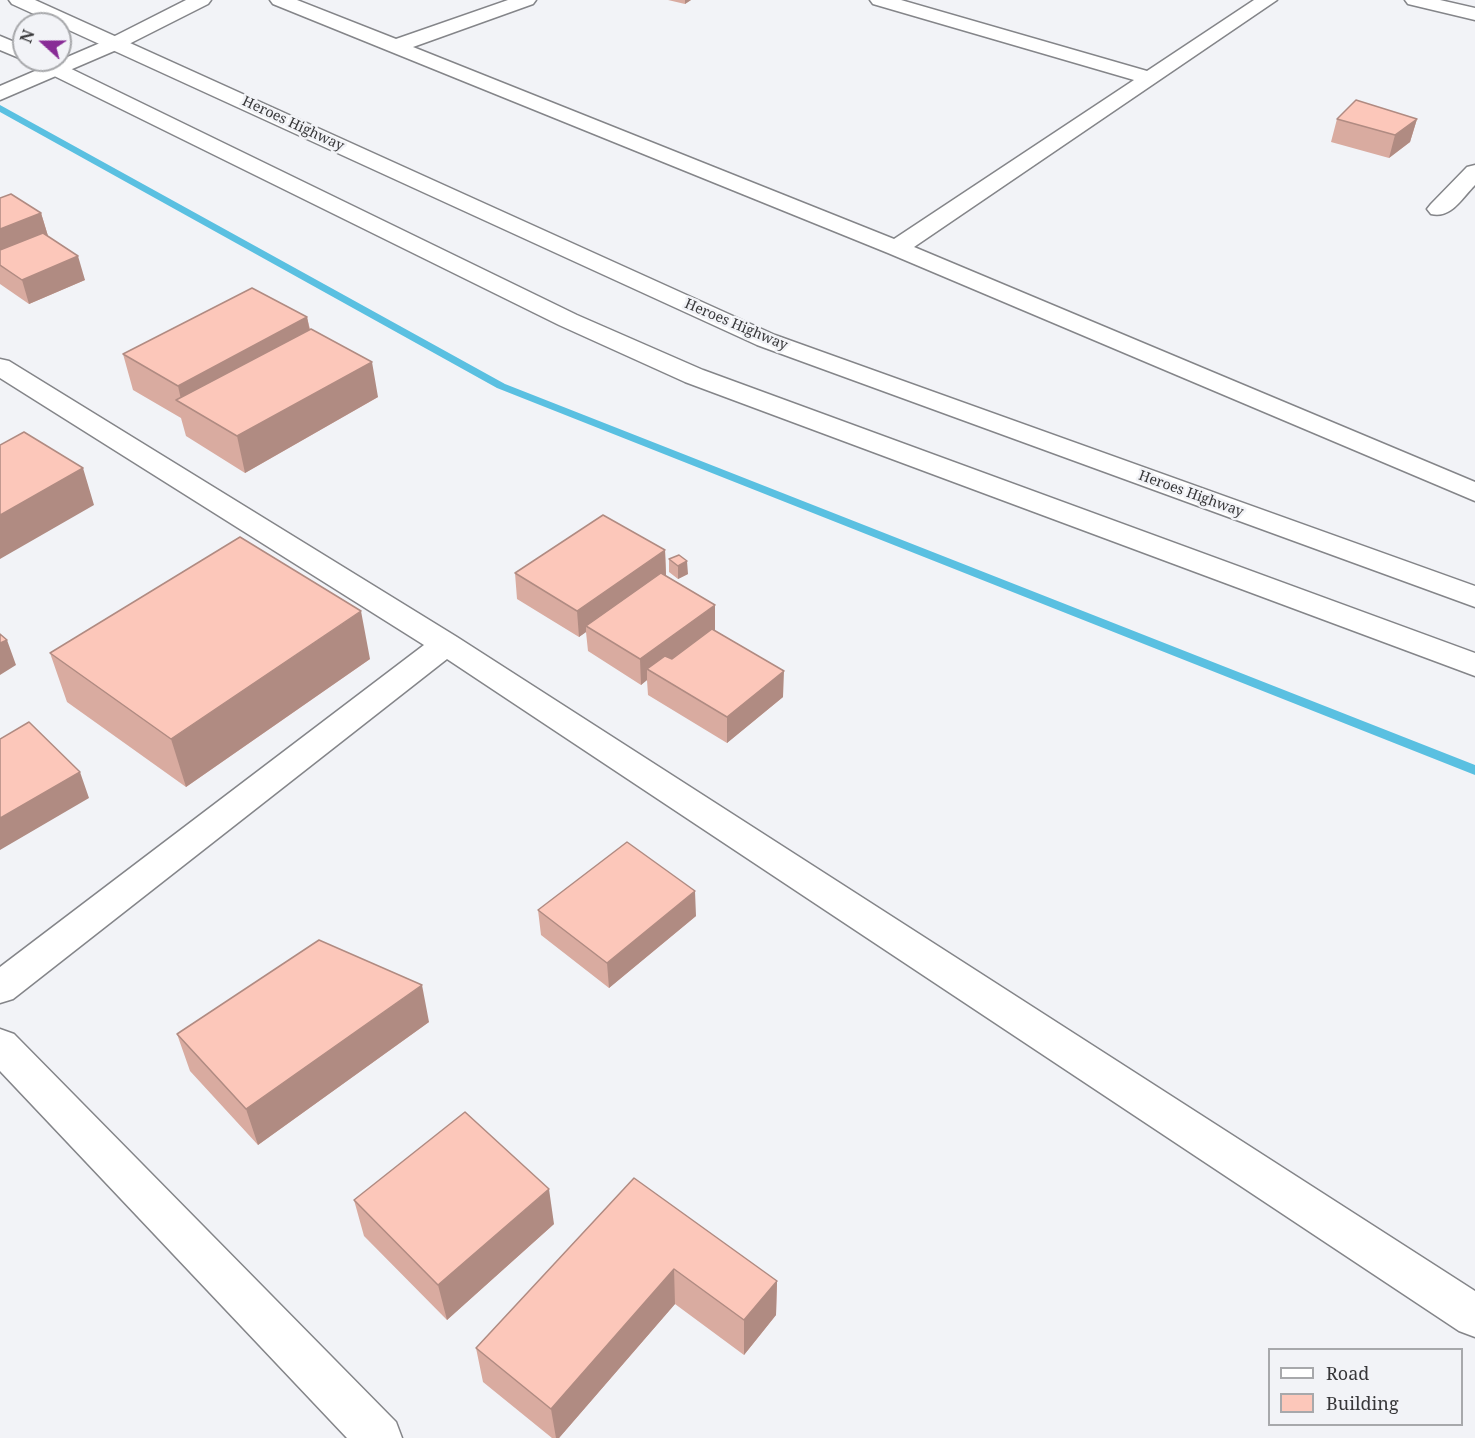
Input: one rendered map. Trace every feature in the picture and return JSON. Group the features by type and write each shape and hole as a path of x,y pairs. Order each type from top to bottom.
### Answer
{"street":[{"name":"Heroes Highway","path":"19,0 766,340 1475,597"},
{"path":"72,43 187,0"},
{"path":"72,62 114,44 201,0"},
{"path":"280,0 896,248 1475,492"},
{"path":"396,46 526,0"},
{"path":"880,0 1150,78"},
{"path":"896,248 1267,0"},
{"path":"1415,0 1475,14"},
{"path":"0,94 49,72"},
{"path":"62,72 568,320 694,376 1475,665"},
{"path":"1439,209 1475,172"},
{"path":"0,367 446,644 1475,1316"},
{"path":"0,988 446,644"},
{"path":"0,1044 379,1438"}],"building":[{"path":"1356,100 1417,119 1395,135 1337,119"},
{"path":"11,194 41,213 0,229 0,198"},
{"path":"43,233 78,256 22,280 0,265 0,250"},
{"path":"252,288 307,317 178,386 123,354"},
{"path":"311,329 372,362 237,436 176,400"},
{"path":"24,432 83,468 0,515 0,445"},
{"path":"603,515 665,550 577,611 515,573"},
{"path":"240,537 361,611 171,739 50,653"},
{"path":"679,555 687,561 678,566 669,559"},
{"path":"661,573 715,605 640,659 586,626"},
{"path":"712,629 784,671 727,717 647,669 665,656 672,659"},
{"path":"0,634 7,640 0,643"},
{"path":"29,722 80,772 0,818 0,739"},
{"path":"627,842 695,891 607,963 538,910"},
{"path":"319,940 422,985 246,1109 177,1034"},
{"path":"465,1112 549,1189 438,1285 354,1200"},
{"path":"634,1178 777,1281 744,1320 674,1269 551,1409 476,1348"}],"waterway":[{"path":"0,108 501,386 1475,770"}]}
